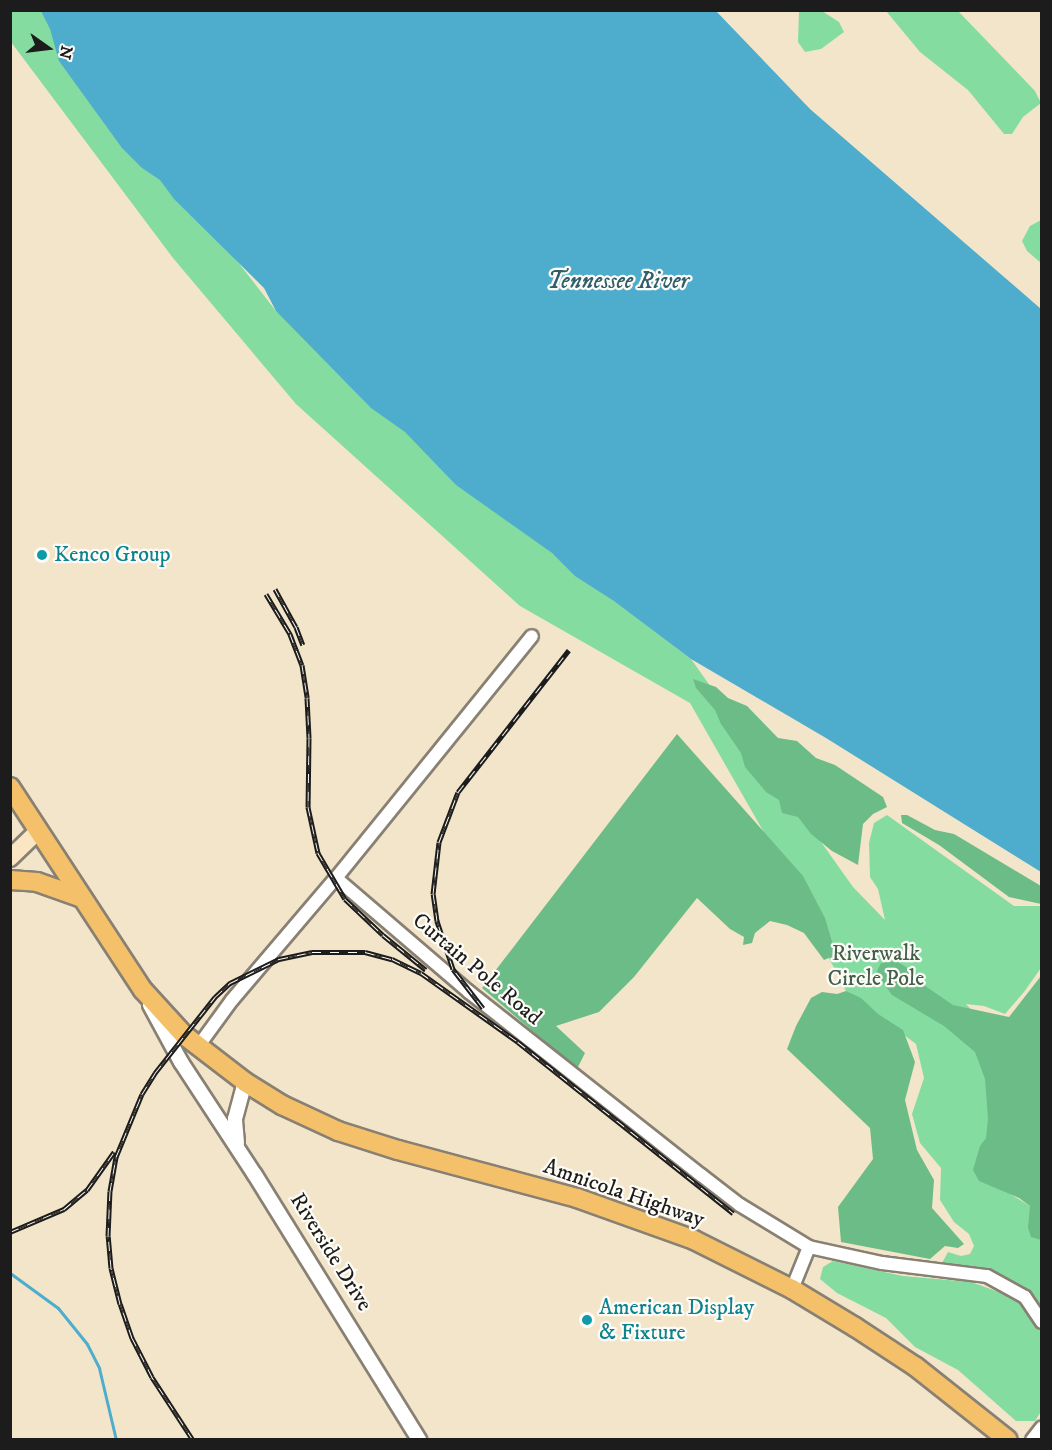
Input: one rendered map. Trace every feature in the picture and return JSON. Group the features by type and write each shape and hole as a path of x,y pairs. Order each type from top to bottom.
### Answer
{"main road":[{"path":"10,787 142,990 197,1048"},
{"path":"10,858 39,830"},
{"path":"10,880 37,882 82,898"},
{"name":"Amnicola Highway","path":"197,1048 245,1083 282,1106 338,1131 398,1150 577,1198 694,1240 792,1289 916,1367 1008,1440"}],"street":[{"path":"197,1048 231,1000 336,878 532,636"},
{"name":"Curtain Pole Road","path":"336,878 469,992 740,1205 809,1247 882,1263 987,1276 1025,1297 1041,1322"},
{"path":"142,990 181,1062 237,1148"},
{"name":"Riverside Drive","path":"245,1083 235,1119 237,1148 419,1440"},
{"path":"792,1289 809,1247"},
{"path":"1032,1440 1041,1427"}],"green space":[{"name":"Riverwalk Circle Pole","path":"11,11 42,11 276,311 552,553 691,659 853,887 885,920 878,889 870,877 869,843 874,823 887,815 1014,906 1041,906 1041,968 1024,992 1005,1014 984,1006 966,1004 1005,1046 1002,1189 1030,1206 1041,1225 1042,1410 1035,1421 1016,1421 958,1370 915,1347 886,1318 837,1293 820,1279 823,1267 833,1261 903,1276 971,1282 1010,1296 998,1273 942,1263 948,1252 961,1256 970,1254 974,1246 969,1234 954,1222 940,1200 941,1168 920,1143 912,1114 924,1078 916,1044 846,991 762,829 690,703 520,606 296,404 173,258 11,42"},
{"path":"799,11 822,11 839,22 844,32 821,49 805,52 798,42"},
{"path":"886,11 958,11 1035,91 1041,103 1023,117 1012,134 1004,134 968,90 920,52"},
{"path":"1042,220 1041,263 1027,251 1022,241 1030,226"},
{"path":"693,679 716,687 728,698 747,706 778,738 797,741 816,758 835,765 883,797 887,807 873,814 863,824 858,865 832,851 811,834 798,817 782,813 779,800 766,792 745,767 741,753 721,724 715,710 696,688"},
{"path":"677,734 803,876 825,918 836,955 824,960 804,933 787,925 770,921 755,933 752,943 743,945 744,937 730,929 697,898 634,977 599,1012 556,1026 585,1053 577,1069 482,988"},
{"path":"901,815 907,815 935,830 954,834 1041,886 1041,904 1009,897 939,845 902,823"},
{"path":"896,961 906,967 915,979 953,1005 1009,1017 1041,976 1041,1240 1031,1237 1028,1228 1030,1206 1019,1198 979,1181 973,1170 980,1146 986,1138 988,1119 985,1079 975,1052 944,1026 892,995 876,973 881,963"},
{"path":"846,991 861,998 878,1014 903,1030 915,1062 905,1100 917,1150 934,1180 932,1208 964,1244 958,1248 945,1246 930,1259 841,1242 838,1207 873,1159 870,1128 787,1049 811,998 822,992 837,994"}],"water":[{"name":"Tennessee River","path":"41,11 716,11 810,109 1041,309 1041,872 826,738 691,659 614,601 575,576 552,553 456,485 405,432 371,408 276,311 264,288 174,199 160,180 142,168 122,148 59,61 50,29"}],"waterway":[{"path":"10,1273 58,1308 87,1344 99,1368 116,1440"}],"railway":[{"path":"275,589 303,645"},
{"path":"266,594 290,634 302,665 307,698 309,738 308,807 318,853 345,899 383,935 426,970"},
{"path":"483,1008 453,969 437,921 433,894 439,842 458,792 569,650"},
{"path":"193,1440 152,1377 132,1338 120,1304 111,1268 108,1236 110,1191 116,1157 142,1094 155,1073 215,997 230,983 279,959 312,952 365,952 392,959 421,973 518,1042 733,1213"},
{"path":"10,1232 64,1209 87,1190 114,1152"}],"place":[{"name":"Kenco Group","path":"42,555"},
{"name":"American Display & Fixture","path":"587,1320"}]}
